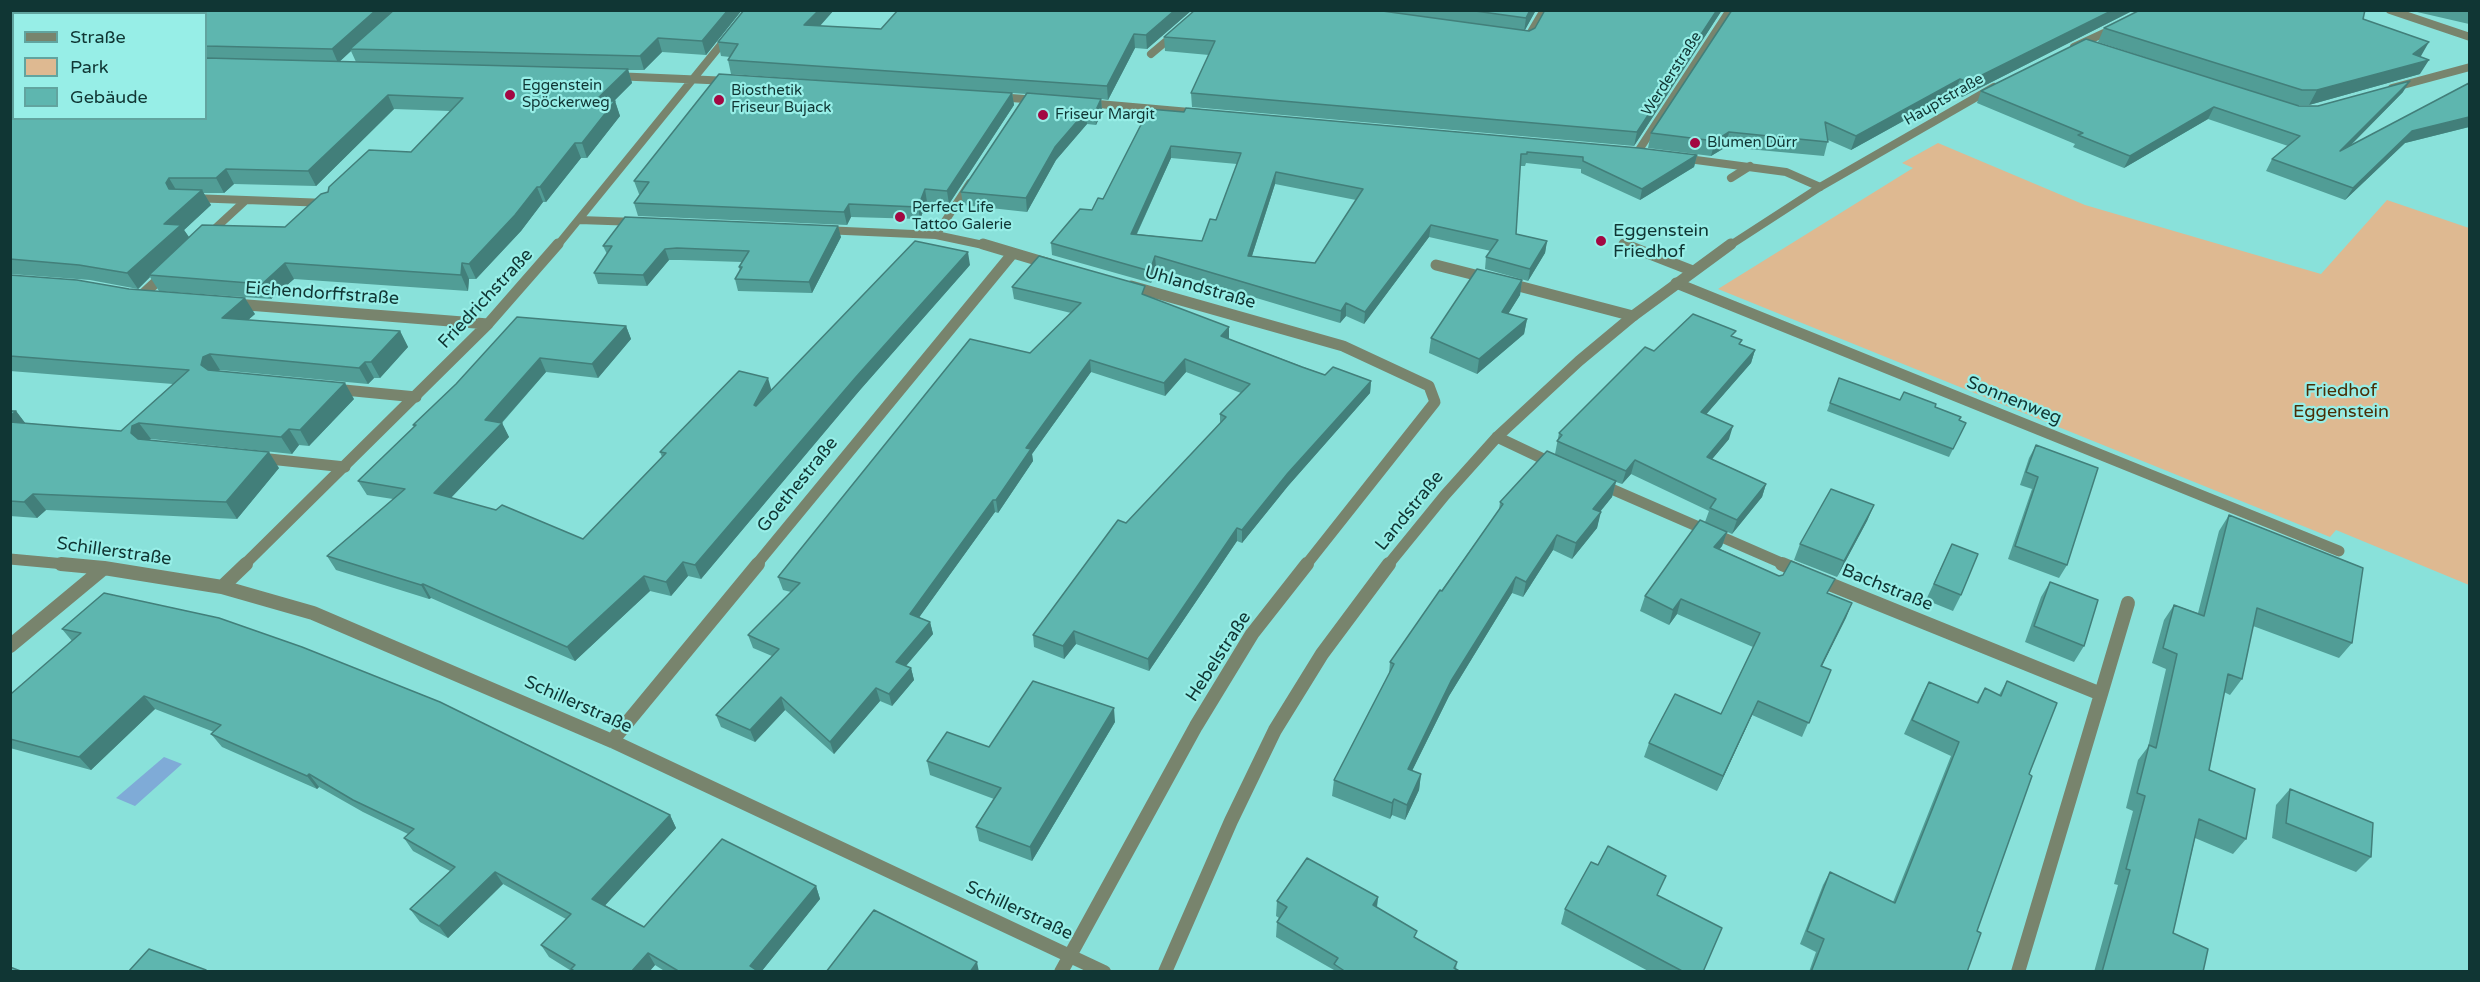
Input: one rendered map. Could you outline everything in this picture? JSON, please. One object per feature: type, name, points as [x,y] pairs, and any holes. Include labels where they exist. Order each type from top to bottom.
[{"type":"street","points":[[1515,37],[1527,39],[1544,10]]},
{"type":"street","name":"Werderstraße","points":[[1637,153],[1730,10]]},
{"type":"street","points":[[2390,10],[2469,37]]},
{"type":"street","name":"Friedrichstraße","points":[[222,587],[488,324],[579,220],[738,25]]},
{"type":"street","points":[[1150,54],[1185,25]]},
{"type":"street","points":[[2060,53],[2120,26]]},
{"type":"street","points":[[2080,43],[2091,47]]},
{"type":"street","points":[[2378,92],[2469,67]]},
{"type":"street","points":[[599,76],[740,81]]},
{"type":"street","name":"Hauptstraße","points":[[1820,187],[2001,83]]},
{"type":"street","points":[[990,96],[1047,100]]},
{"type":"street","points":[[1019,108],[1025,99]]},
{"type":"street","points":[[1079,103],[1215,114]]},
{"type":"street","points":[[1625,152],[1648,154]]},
{"type":"street","points":[[1671,157],[1786,172],[1820,187]]},
{"type":"street","points":[[1731,178],[1750,166]]},
{"type":"street","points":[[936,235],[974,177]]},
{"type":"street","name":"Landstraße","points":[[1165,972],[1231,821],[1275,730],[1316,663],[1378,578],[1445,495],[1497,437],[1578,361],[1693,271],[1820,187]]},
{"type":"street","points":[[181,198],[331,203]]},
{"type":"street","points":[[202,240],[246,200]]},
{"type":"street","points":[[579,220],[651,223]]},
{"type":"street","points":[[817,230],[936,235],[969,240],[1066,268]]},
{"type":"street","points":[[1624,244],[1693,271]]},
{"type":"street","name":"Goethestraße","points":[[612,741],[1013,253]]},
{"type":"street","points":[[152,297],[135,296],[176,264]]},
{"type":"street","points":[[1436,265],[1633,316]]},
{"type":"street","name":"Sonnenweg","points":[[1677,283],[2339,551]]},
{"type":"street","name":"Uhlandstraße","points":[[1123,284],[1343,346],[1429,386],[1435,402]]},
{"type":"street","name":"Eichendorffstraße","points":[[221,303],[488,324]]},
{"type":"street","points":[[323,388],[416,397]]},
{"type":"street","name":"Hebelstraße","points":[[1061,972],[1196,726],[1252,634],[1435,402]]},
{"type":"street","points":[[1497,437],[1562,467]]},
{"type":"street","points":[[242,457],[345,467]]},
{"type":"street","name":"Bachstraße","points":[[1584,477],[1748,551],[2101,694]]},
{"type":"street","name":"Schillerstraße","points":[[10,559],[104,568],[222,587],[313,613],[612,741],[1104,972]]},
{"type":"street","points":[[10,646],[104,568]]},
{"type":"street","points":[[2018,972],[2128,603]]},
{"type":"green space","name":"Friedhof Eggenstein","points":[[1938,143],[2085,205],[2321,274],[2387,200],[2469,228],[2469,585],[2336,530],[2330,537],[1718,289],[1913,168],[1902,163]]},
{"type":"water","points":[[164,757],[182,764],[135,806],[116,798]]},
{"type":"building","points":[[10,10],[376,10],[332,49],[207,46],[207,12],[12,12],[12,120],[207,120],[207,58],[628,69],[595,101],[615,101],[582,143],[575,143],[540,187],[537,187],[515,215],[469,264],[462,263],[461,275],[285,263],[262,284],[149,275],[202,225],[285,227],[321,194],[328,192],[329,187],[369,150],[411,152],[463,98],[388,95],[308,171],[226,169],[216,178],[169,178],[166,183],[169,189],[202,190],[164,224],[181,225],[127,273],[79,265],[10,259]]},
{"type":"building","points":[[394,10],[728,10],[702,41],[658,38],[640,56],[350,49]]},
{"type":"building","points":[[744,10],[819,10],[804,25],[881,29],[898,10],[1175,10],[1146,35],[1134,34],[1107,86],[728,60],[738,44],[718,42]]},
{"type":"building","points":[[1195,10],[1375,10],[1529,31],[1535,28],[1545,10],[1717,10],[1637,132],[1191,93],[1215,41],[1164,37]]},
{"type":"building","points":[[1468,10],[1530,10],[1526,18]]},
{"type":"building","points":[[1732,10],[2113,10],[1968,82],[1960,79],[1856,136],[1825,122],[1828,142],[1729,132],[1715,141],[1651,133]]},
{"type":"building","points":[[2140,10],[2365,10],[2363,19],[2429,42],[2413,54],[2429,60],[2317,90],[2302,90],[2104,28]]},
{"type":"building","points":[[2086,39],[2299,106],[2318,106],[2410,81],[2340,151],[2469,83],[2469,117],[2412,131],[2353,188],[2272,159],[2300,136],[2214,107],[2130,156],[2078,135],[2083,133],[1981,91]]},
{"type":"building","points":[[719,74],[1012,93],[947,191],[925,189],[918,207],[849,204],[844,212],[634,203],[649,182],[634,181]]},
{"type":"building","points":[[1027,93],[1101,99],[1095,112],[1086,111],[1055,147],[1026,198],[961,192]]},
{"type":"building","points":[[1186,108],[1697,155],[1642,189],[1583,161],[1583,157],[1527,152],[1527,154],[1521,154],[1516,234],[1547,241],[1530,269],[1486,257],[1498,240],[1431,225],[1365,312],[1346,303],[1341,311],[1155,256],[1150,271],[1051,243],[1080,209],[1092,210],[1098,198],[1103,199],[1149,109],[1184,112]],"holes":[[[1171,146],[1241,153],[1216,220],[1210,219],[1202,241],[1131,234]],[[1276,172],[1363,189],[1315,263],[1248,256]]]},
{"type":"building","points":[[625,217],[838,226],[809,282],[735,279],[749,251],[665,249],[643,275],[594,273],[612,246],[603,246]]},
{"type":"building","points":[[915,241],[968,252],[856,377],[695,565],[683,562],[666,582],[644,576],[567,647],[423,584],[327,556],[405,489],[358,481],[456,384],[517,317],[626,326],[592,364],[540,358],[485,420],[502,423],[434,493],[496,510],[502,505],[583,539],[666,453],[660,452],[739,371],[768,378],[754,405],[756,406]]},
{"type":"building","points":[[1039,256],[1145,286],[1142,294],[1229,327],[1221,336],[1302,367],[1325,375],[1333,367],[1371,381],[1288,473],[1242,530],[1237,528],[1148,659],[1074,631],[1063,646],[1033,635],[1118,520],[1126,523],[1226,417],[1220,414],[1250,384],[1185,359],[1164,383],[1090,360],[1026,448],[1031,449],[996,500],[993,500],[910,614],[930,622],[896,662],[911,668],[889,694],[876,688],[830,742],[781,697],[750,730],[716,715],[779,649],[748,635],[800,583],[778,577],[970,339],[1030,353],[1081,303],[1012,287]]},
{"type":"building","points":[[1477,269],[1522,280],[1502,312],[1527,319],[1479,359],[1431,338]]},
{"type":"building","points":[[10,275],[77,280],[129,289],[245,298],[222,318],[400,331],[371,362],[365,362],[359,368],[210,354],[203,357],[201,365],[208,370],[345,383],[300,430],[289,429],[281,437],[139,423],[132,426],[131,433],[138,439],[269,452],[226,502],[33,494],[24,502],[10,501],[10,422],[121,431],[189,370],[10,356]]},
{"type":"building","points":[[1693,314],[1736,331],[1731,336],[1742,340],[1739,344],[1755,350],[1701,412],[1733,426],[1707,457],[1766,484],[1737,520],[1710,508],[1716,499],[1635,460],[1626,471],[1557,441],[1562,435],[1559,433],[1645,347],[1654,351]]},
{"type":"building","points":[[1839,378],[1900,400],[1904,392],[1936,404],[1935,407],[1961,417],[1959,420],[1966,423],[1953,449],[1830,403]]},
{"type":"building","points":[[2036,445],[2098,468],[2067,565],[2015,546],[2038,477],[2026,472]]},
{"type":"building","points":[[1547,451],[1616,481],[1593,509],[1601,512],[1576,543],[1557,535],[1526,582],[1516,577],[1451,681],[1408,769],[1421,774],[1407,805],[1394,799],[1392,803],[1334,780],[1394,664],[1390,662],[1503,504],[1500,502]]},
{"type":"building","points":[[1831,489],[1874,505],[1844,561],[1800,544]]},
{"type":"building","points":[[2229,515],[2363,568],[2352,643],[2257,608],[2242,679],[2228,674],[2209,770],[2255,789],[2246,839],[2199,819],[2173,933],[2208,949],[2203,972],[2102,972],[2130,870],[2126,869],[2145,796],[2137,793],[2149,745],[2156,748],[2177,654],[2163,648],[2174,605],[2204,616]]},
{"type":"building","points":[[1700,520],[1727,532],[1714,547],[1779,576],[1783,575],[1791,561],[1835,579],[1827,593],[1852,603],[1821,666],[1831,670],[1809,723],[1758,701],[1723,776],[1649,743],[1675,694],[1721,714],[1760,633],[1681,599],[1673,610],[1645,596]]},
{"type":"building","points":[[1952,544],[1978,554],[1961,595],[1934,584]]},
{"type":"building","points":[[2050,582],[2098,600],[2084,646],[2034,626]]},
{"type":"building","points":[[104,593],[219,618],[302,647],[440,702],[670,815],[592,899],[644,927],[722,839],[816,886],[750,966],[759,972],[680,972],[648,953],[631,972],[576,972],[571,969],[575,965],[541,945],[571,914],[495,872],[439,926],[410,909],[455,867],[404,838],[414,829],[353,800],[309,774],[307,776],[211,734],[221,725],[144,696],[79,757],[10,739],[10,692],[12,693],[81,633],[62,629]]},
{"type":"building","points":[[1033,681],[1114,708],[1030,847],[976,827],[1001,788],[927,761],[947,732],[989,747]]},
{"type":"building","points":[[2007,681],[2057,703],[2029,774],[2032,776],[1977,931],[1981,933],[1967,972],[1811,972],[1824,939],[1807,931],[1830,872],[1895,903],[1959,742],[1912,720],[1929,682],[1978,703],[1985,688],[2001,696]]},
{"type":"building","points":[[2290,789],[2373,823],[2371,857],[2286,823]]},
{"type":"building","points":[[1608,846],[1666,876],[1657,895],[1722,928],[1703,972],[1684,972],[1565,909],[1591,862],[1598,865]]},
{"type":"building","points":[[1307,858],[1378,897],[1373,905],[1417,931],[1414,937],[1457,962],[1454,968],[1461,972],[1346,972],[1334,964],[1338,958],[1277,922],[1287,907],[1277,901]]},
{"type":"building","points":[[874,910],[977,962],[970,972],[826,972]]},
{"type":"building","points":[[149,949],[206,970],[204,972],[128,972]]},
{"type":"building","points":[[10,967],[23,972],[10,972]]},
{"type":"place","name":"Eggenstein Spöckerweg","points":[[510,95]]},
{"type":"place","name":"Biosthetik Friseur Bujack","points":[[719,100]]},
{"type":"place","name":"Friseur Margit","points":[[1043,115]]},
{"type":"place","name":"Blumen Dürr","points":[[1695,143]]},
{"type":"place","name":"Perfect Life Tattoo Galerie","points":[[900,217]]},
{"type":"place","name":"Eggenstein Friedhof","points":[[1601,241]]}]
